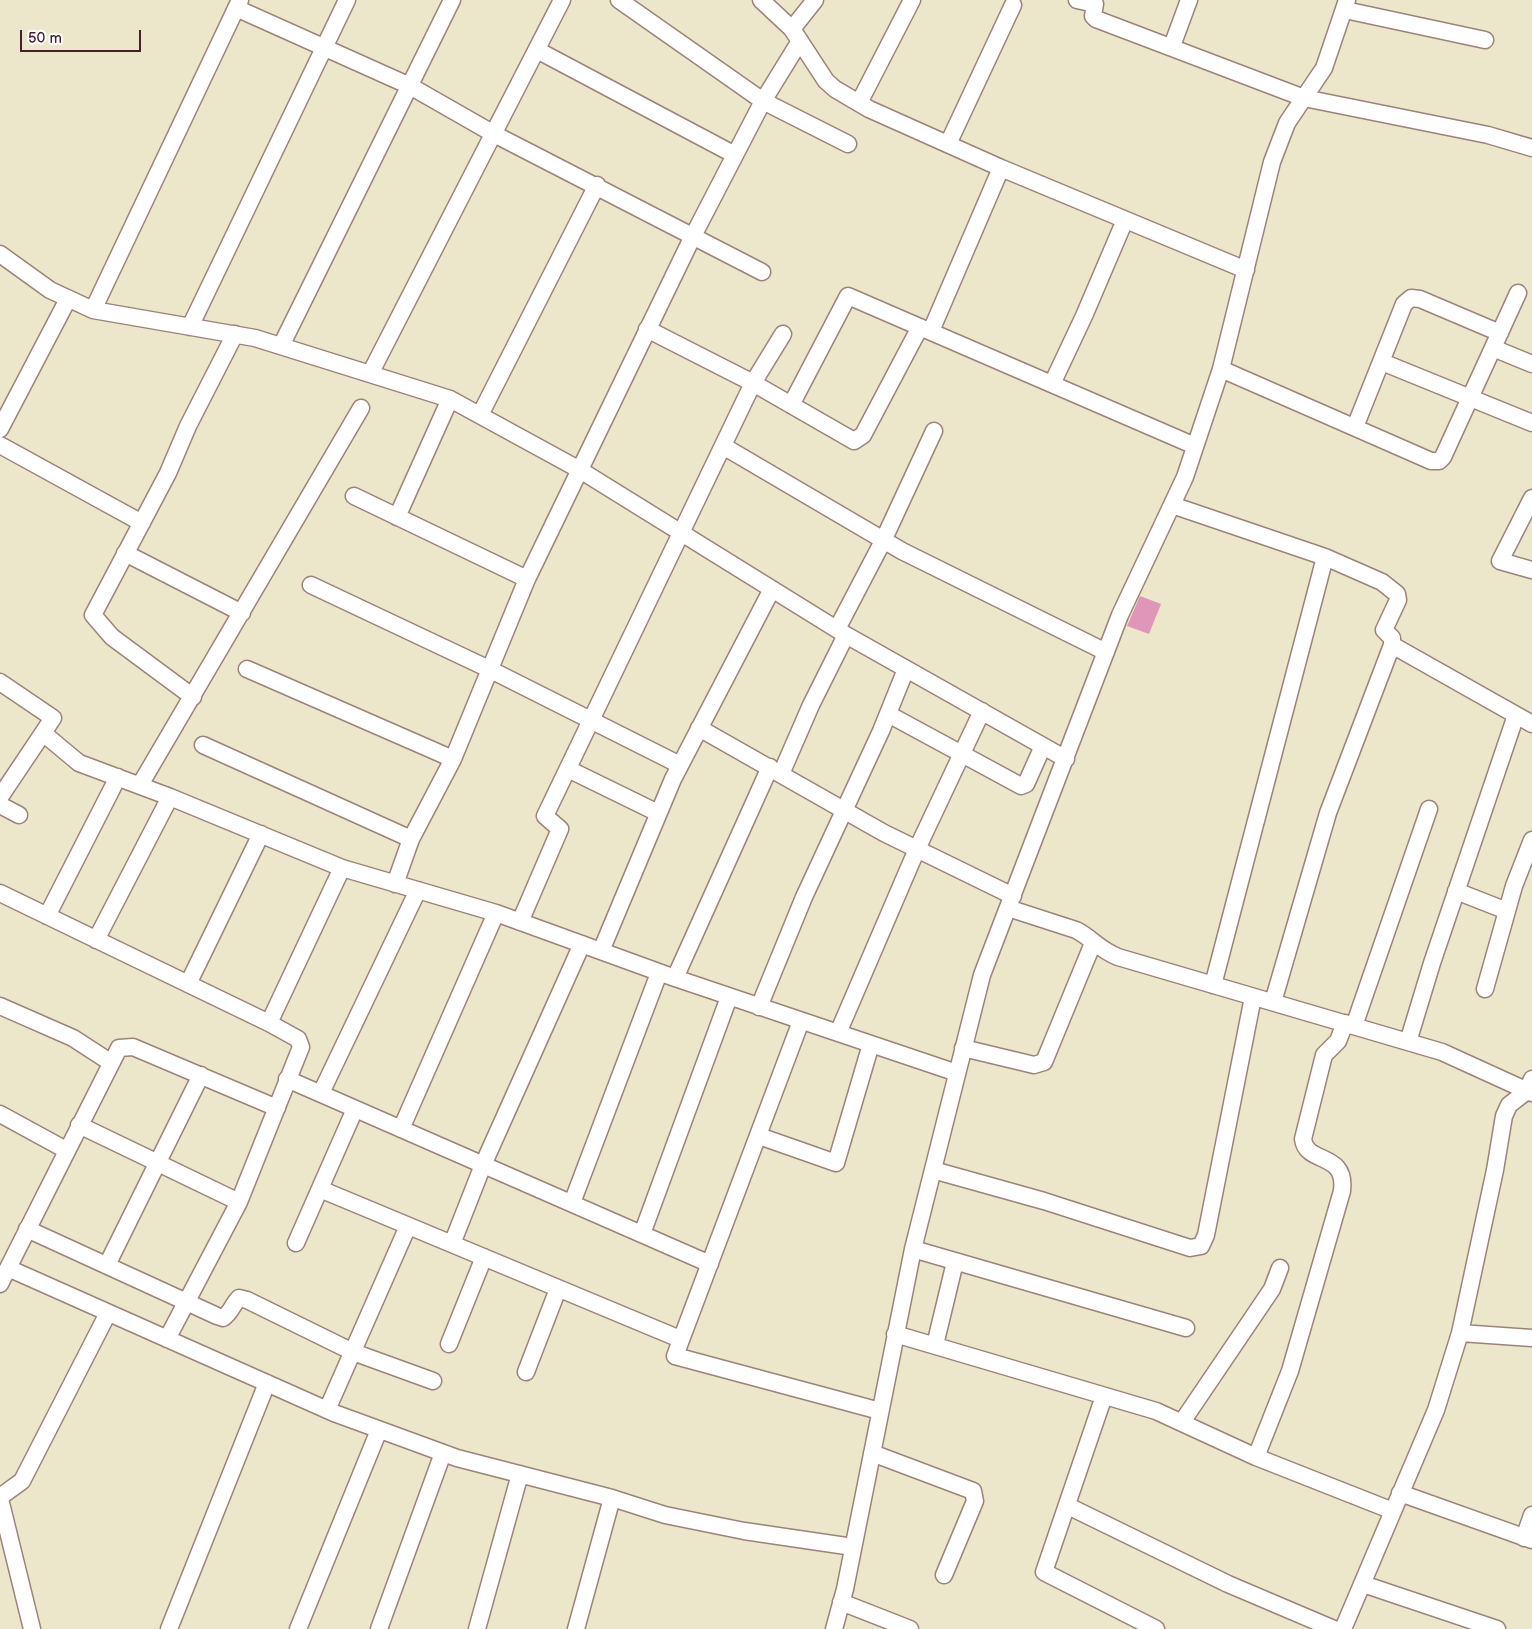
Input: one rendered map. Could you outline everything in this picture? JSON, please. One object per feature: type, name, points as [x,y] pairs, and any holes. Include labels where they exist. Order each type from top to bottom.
[{"type":"street","points":[[190,327],[347,0]]},
{"type":"street","points":[[281,346],[452,0]]},
{"type":"street","points":[[370,374],[562,0]]},
{"type":"street","points":[[618,0],[763,101],[848,144]]},
{"type":"street","points":[[761,0],[796,35],[826,81],[835,89],[859,103],[1001,168],[1246,270]]},
{"type":"street","points":[[395,884],[411,838],[453,758],[527,579],[692,238],[815,0]]},
{"type":"street","points":[[859,103],[912,0]]},
{"type":"street","points":[[1077,0],[1096,2],[1093,16],[1096,19],[1172,46],[1304,98],[1488,134],[1532,148]]},
{"type":"street","points":[[1172,46],[1188,0]]},
{"type":"street","points":[[93,310],[238,4],[324,48],[410,86],[494,134],[597,185],[692,238],[762,272]]},
{"type":"street","points":[[948,144],[1013,5]]},
{"type":"street","points":[[834,1629],[853,1547],[913,1249],[982,975],[1120,615],[1185,477],[1221,369],[1272,162],[1287,123],[1324,68],[1346,5],[1485,40]]},
{"type":"street","points":[[537,50],[735,155]]},
{"type":"street","points":[[648,330],[753,383],[848,439],[859,440],[925,329],[1001,168]]},
{"type":"street","points":[[480,415],[597,185]]},
{"type":"street","points":[[1052,384],[1084,316],[1125,220]]},
{"type":"street","points":[[0,254],[31,278],[68,299],[93,310],[235,334],[281,346],[450,399],[580,470],[841,632],[1066,759]]},
{"type":"street","points":[[1221,369],[1436,462],[1443,457],[1518,293]]},
{"type":"street","points":[[791,405],[848,296],[1195,446]]},
{"type":"street","points":[[1355,427],[1404,304],[1411,298],[1420,299],[1497,340],[1532,364]]},
{"type":"street","points":[[0,429],[68,299]]},
{"type":"street","points":[[193,697],[112,637],[93,615],[142,523],[235,334]]},
{"type":"street","points":[[520,922],[560,829],[545,816],[753,383],[783,334]]},
{"type":"street","points":[[1382,362],[1532,423]]},
{"type":"street","points":[[397,517],[450,399]]},
{"type":"street","points":[[140,785],[361,408]]},
{"type":"street","points":[[675,978],[776,770],[811,705],[841,632],[934,431]]},
{"type":"street","points":[[0,445],[142,523]]},
{"type":"street","points":[[723,446],[883,541],[1106,652]]},
{"type":"street","points":[[354,496],[527,579]]},
{"type":"street","points":[[1532,498],[1500,561],[1532,570]]},
{"type":"street","points":[[1172,505],[1325,557],[1382,582],[1397,594],[1398,600],[1384,630],[1392,638],[1392,645],[1328,813],[1273,1002]]},
{"type":"street","points":[[125,553],[242,613]]},
{"type":"street","points":[[1213,985],[1325,557]]},
{"type":"street","points":[[311,585],[489,669],[591,722],[680,765]]},
{"type":"street","points":[[601,951],[680,765],[772,589]]},
{"type":"street","points":[[1392,645],[1532,724]]},
{"type":"street","points":[[247,668],[453,758]]},
{"type":"street","points":[[759,1007],[804,897],[888,714],[906,669]]},
{"type":"street","points":[[0,682],[53,718],[0,797]]},
{"type":"street","points":[[838,1033],[917,849],[982,711]]},
{"type":"street","points":[[888,714],[1017,785],[1024,786],[1043,746]]},
{"type":"street","points":[[1408,1042],[1456,891],[1516,714]]},
{"type":"street","points":[[700,728],[1010,902],[1085,934],[1093,943],[1118,957],[1442,1052],[1530,1088],[1509,1105],[1504,1116],[1495,1170],[1460,1332],[1436,1410],[1343,1629]]},
{"type":"street","points":[[42,733],[79,763],[140,785],[342,868],[496,913],[728,997],[957,1073]]},
{"type":"street","points":[[203,745],[411,838]]},
{"type":"street","points":[[568,769],[658,813]]},
{"type":"street","points":[[47,916],[118,777]]},
{"type":"street","points":[[96,940],[170,797]]},
{"type":"street","points":[[0,805],[18,814]]},
{"type":"street","points":[[1256,1457],[1297,1352],[1342,1191],[1342,1173],[1335,1165],[1308,1150],[1303,1139],[1324,1055],[1338,1041],[1349,1024],[1429,809]]},
{"type":"street","points":[[188,984],[261,834]]},
{"type":"street","points":[[1485,989],[1507,911],[1532,840]]},
{"type":"street","points":[[269,1023],[342,868]]},
{"type":"street","points":[[321,1094],[418,890]]},
{"type":"street","points":[[1456,891],[1507,911]]},
{"type":"street","points":[[0,894],[269,1023],[301,1042],[302,1047],[287,1079],[239,1202],[167,1339]]},
{"type":"street","points":[[401,1129],[496,913]]},
{"type":"street","points":[[963,1048],[1034,1065],[1044,1062],[1093,943]]},
{"type":"street","points":[[452,1244],[483,1164],[582,944]]},
{"type":"street","points":[[572,1203],[660,973]]},
{"type":"street","points":[[642,1234],[728,997]]},
{"type":"street","points":[[932,1170],[1044,1201],[1190,1248],[1201,1246],[1206,1235],[1253,997]]},
{"type":"street","points":[[0,1006],[73,1038],[110,1062]]},
{"type":"street","points":[[801,1021],[675,1356],[880,1411]]},
{"type":"street","points":[[759,1136],[836,1163],[871,1044]]},
{"type":"street","points":[[0,1284],[110,1062],[119,1048],[133,1047],[276,1108]]},
{"type":"street","points":[[107,1265],[201,1075]]},
{"type":"street","points":[[287,1079],[710,1264]]},
{"type":"street","points":[[296,1243],[355,1109]]},
{"type":"street","points":[[0,1114],[66,1150]]},
{"type":"street","points":[[79,1126],[239,1202]]},
{"type":"street","points":[[320,1189],[680,1339]]},
{"type":"street","points":[[327,1410],[408,1226]]},
{"type":"street","points":[[27,1229],[223,1318],[229,1314],[239,1298],[247,1300],[353,1352],[433,1381]]},
{"type":"street","points":[[913,1249],[1186,1328]]},
{"type":"street","points":[[449,1344],[484,1257]]},
{"type":"street","points":[[935,1345],[955,1262]]},
{"type":"street","points":[[8,1268],[327,1410],[444,1453],[612,1498],[665,1515],[853,1547]]},
{"type":"street","points":[[1182,1422],[1272,1289],[1280,1268]]},
{"type":"street","points":[[526,1372],[558,1289]]},
{"type":"street","points":[[32,1629],[0,1498],[22,1481],[108,1313]]},
{"type":"street","points":[[1460,1332],[1532,1338]]},
{"type":"street","points":[[896,1334],[1156,1412],[1182,1422],[1256,1457],[1393,1512]]},
{"type":"street","points":[[169,1629],[267,1383]]},
{"type":"street","points":[[1104,1396],[1044,1572],[1156,1629]]},
{"type":"street","points":[[298,1629],[379,1430]]},
{"type":"street","points":[[380,1629],[444,1453]]},
{"type":"street","points":[[872,1453],[973,1491],[975,1501],[944,1575]]},
{"type":"street","points":[[478,1629],[520,1474]]},
{"type":"street","points":[[1400,1494],[1528,1539],[1532,1515]]},
{"type":"street","points":[[576,1629],[612,1498]]},
{"type":"street","points":[[1068,1506],[1228,1584],[1334,1629]]},
{"type":"street","points":[[1363,1584],[1497,1629]]},
{"type":"street","points":[[841,1602],[910,1629]]},
{"type":"building","points":[[1140,596],[1161,604],[1149,634],[1127,626]]}]
